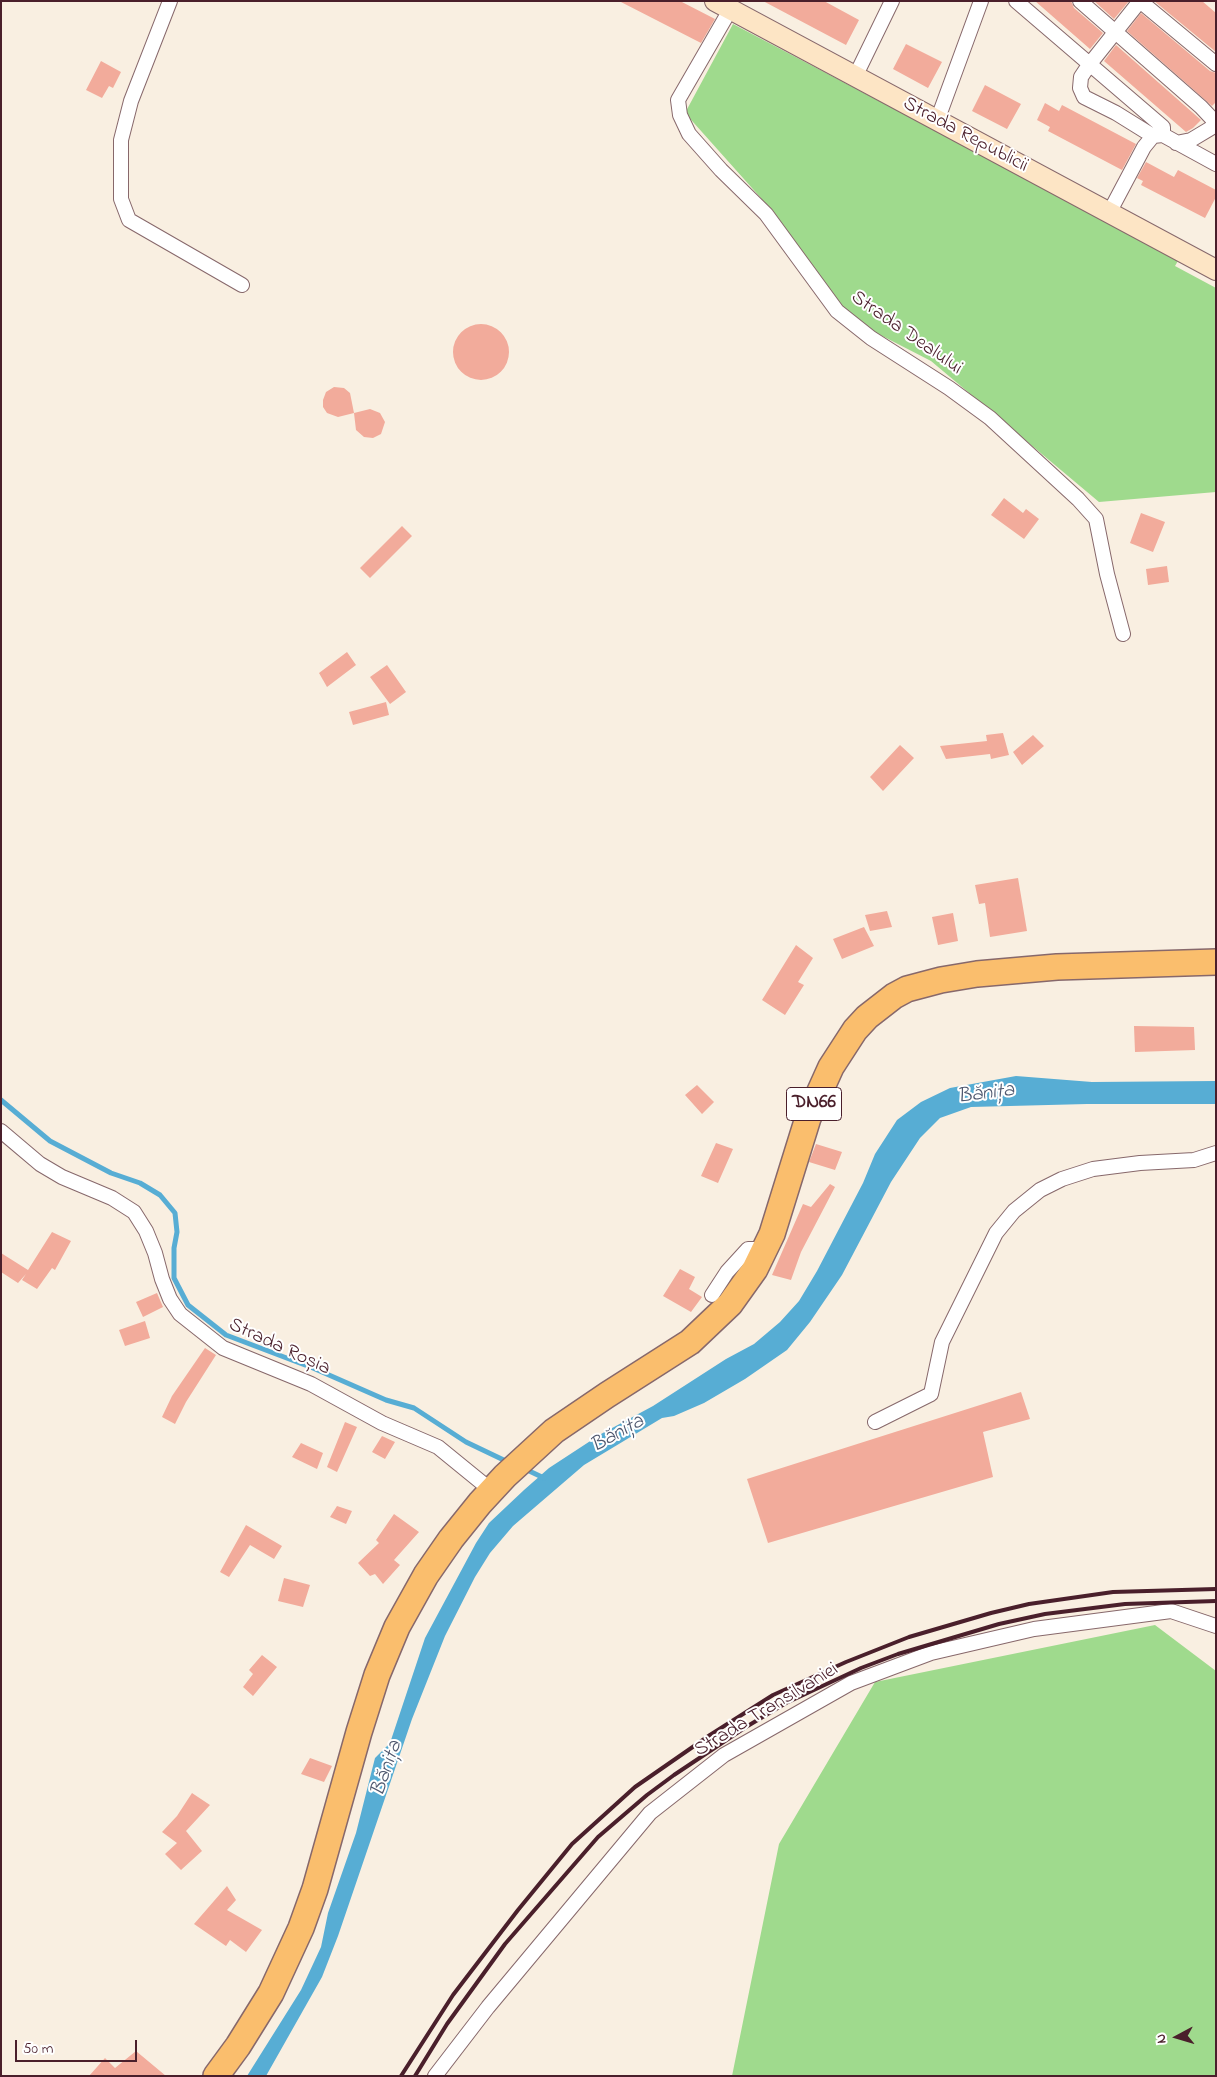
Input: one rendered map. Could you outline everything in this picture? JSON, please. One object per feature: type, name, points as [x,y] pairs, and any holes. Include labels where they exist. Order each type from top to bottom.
[{"type":"highway","name":"DN66","points":[[216,2076],[238,2046],[271,1993],[301,1928],[315,1889],[370,1697],[397,1627],[436,1560],[451,1539],[498,1484],[535,1449],[572,1418],[672,1355],[704,1330],[730,1304],[754,1269],[764,1249],[777,1217],[808,1118],[831,1067],[855,1030],[868,1016],[894,996],[907,989],[941,980],[1003,971],[1057,967],[1216,962]]},
{"type":"main road","name":"Strada Republicii","points":[[722,5],[1216,270]]},
{"type":"street","points":[[170,1],[130,101],[121,140],[121,198],[129,220],[242,285]]},
{"type":"street","points":[[856,77],[892,1]]},
{"type":"street","points":[[937,121],[980,1]]},
{"type":"street","points":[[1016,1],[1163,127],[1158,136],[1144,147],[1109,213]]},
{"type":"street","points":[[1080,1],[1201,108],[1216,124],[1191,140],[1176,143]]},
{"type":"street","points":[[1216,64],[1140,1],[1081,77],[1080,88],[1084,97],[1216,164]]},
{"type":"street","name":"Strada Dealului","points":[[722,5],[678,100],[680,116],[689,134],[721,170],[766,214],[837,311],[870,338],[949,388],[990,418],[1071,492],[1096,519],[1107,574],[1123,634]]},
{"type":"street","name":"Strada Roșia","points":[[1,1131],[40,1164],[62,1177],[112,1198],[134,1212],[146,1231],[155,1253],[162,1279],[180,1314],[216,1343],[270,1368],[311,1384],[382,1423],[438,1447],[498,1484]]},
{"type":"street","points":[[876,1422],[931,1394],[942,1342],[996,1233],[1014,1211],[1040,1190],[1062,1179],[1093,1169],[1140,1163],[1194,1160],[1216,1153]]},
{"type":"street","points":[[712,1295],[727,1272],[748,1249],[764,1249]]},
{"type":"street","name":"Strada Transilvaniei","points":[[435,2076],[488,2007],[650,1813],[724,1755],[851,1683],[931,1653],[1034,1630],[1171,1611],[1216,1626]]},
{"type":"green space","points":[[733,24],[1179,259],[1175,266],[1216,288],[1216,492],[1099,502],[931,361],[855,322],[829,293],[760,197],[685,113]]},
{"type":"green space","points":[[1155,1625],[1216,1671],[1216,2076],[732,2076],[779,1844],[875,1682]]},
{"type":"water","name":"Bănița","points":[[1016,1076],[1092,1082],[1216,1081],[1216,1104],[1087,1104],[971,1107],[940,1118],[920,1138],[891,1182],[842,1275],[810,1322],[787,1350],[745,1379],[704,1403],[674,1416],[662,1418],[584,1465],[513,1526],[490,1553],[475,1577],[445,1636],[412,1719],[338,1936],[322,1977],[266,2076],[247,2076],[301,1990],[321,1947],[328,1913],[356,1833],[375,1758],[390,1743],[425,1638],[476,1543],[489,1523],[549,1468],[601,1434],[653,1406],[726,1359],[754,1344],[780,1322],[799,1301],[817,1271],[863,1183],[875,1154],[897,1120],[921,1102],[950,1088]]},
{"type":"building","points":[[619,1],[680,1],[715,19],[701,43]]},
{"type":"building","points":[[763,1],[824,1],[859,20],[846,45]]},
{"type":"building","points":[[1035,1],[1071,1],[1074,8],[1103,33],[1090,49]]},
{"type":"building","points":[[1094,1],[1129,1],[1114,19]]},
{"type":"building","points":[[1154,1],[1202,1],[1216,13],[1216,52]]},
{"type":"building","points":[[1141,13],[1210,71],[1216,73],[1216,102],[1212,106],[1127,31]]},
{"type":"building","points":[[906,44],[942,62],[928,88],[893,69]]},
{"type":"building","points":[[1116,45],[1201,120],[1186,132],[1104,61]]},
{"type":"building","points":[[101,61],[121,72],[113,88],[109,86],[102,98],[86,90]]},
{"type":"building","points":[[985,85],[1021,104],[1007,129],[972,111]]},
{"type":"building","points":[[1045,103],[1059,111],[1062,105],[1136,144],[1122,170],[1048,131],[1050,127],[1037,120]]},
{"type":"building","points":[[1146,162],[1174,177],[1178,170],[1216,190],[1216,197],[1205,218],[1141,185],[1143,181],[1137,178]]},
{"type":"building","points":[[481,324],[492,326],[501,332],[507,341],[509,352],[507,363],[501,372],[492,378],[481,380],[470,378],[461,372],[455,363],[453,352],[455,341],[461,332],[470,326]]},
{"type":"building","points":[[334,387],[344,388],[350,393],[354,413],[338,417],[327,413],[323,407],[323,400],[326,392]]},
{"type":"building","points":[[370,409],[380,413],[385,422],[381,434],[373,438],[364,437],[356,430],[354,413]]},
{"type":"building","points":[[1004,498],[1023,513],[1026,509],[1039,519],[1024,539],[991,515]]},
{"type":"building","points":[[1141,513],[1165,522],[1153,552],[1130,543]]},
{"type":"building","points":[[402,526],[412,536],[370,578],[360,568]]},
{"type":"building","points":[[1167,566],[1169,582],[1148,585],[1146,569]]},
{"type":"building","points":[[347,652],[356,665],[327,687],[319,673]]},
{"type":"building","points":[[387,665],[406,692],[390,704],[370,677]]},
{"type":"building","points":[[386,702],[389,715],[353,725],[349,712]]},
{"type":"building","points":[[1003,733],[1009,755],[991,759],[990,754],[946,759],[940,746],[987,741],[986,735]]},
{"type":"building","points":[[1033,735],[1044,746],[1022,765],[1013,752]]},
{"type":"building","points":[[900,745],[914,758],[883,791],[870,777]]},
{"type":"building","points":[[1018,878],[1027,931],[990,937],[985,903],[979,904],[975,885]]},
{"type":"building","points":[[887,911],[892,927],[870,931],[865,915]]},
{"type":"building","points":[[953,913],[958,941],[938,945],[932,917]]},
{"type":"building","points":[[864,927],[874,946],[842,959],[833,939]]},
{"type":"building","points":[[796,945],[813,958],[798,982],[804,985],[785,1015],[762,1000]]},
{"type":"building","points":[[1134,1026],[1194,1027],[1195,1050],[1135,1052]]},
{"type":"building","points":[[697,1085],[714,1102],[702,1114],[685,1095]]},
{"type":"building","points":[[716,1143],[733,1149],[718,1183],[701,1176]]},
{"type":"building","points":[[816,1144],[842,1152],[835,1170],[809,1162]]},
{"type":"building","points":[[830,1184],[835,1187],[801,1252],[791,1280],[772,1275],[803,1204],[811,1207]]},
{"type":"building","points":[[52,1232],[71,1241],[55,1270],[52,1268],[37,1289],[22,1280],[26,1274],[18,1283],[1,1272],[1,1253],[28,1270]]},
{"type":"building","points":[[680,1269],[695,1277],[689,1289],[702,1297],[691,1312],[663,1296]]},
{"type":"building","points":[[157,1293],[163,1307],[143,1317],[136,1302]]},
{"type":"building","points":[[145,1321],[150,1338],[125,1346],[119,1330]]},
{"type":"building","points":[[205,1348],[216,1355],[186,1402],[175,1424],[162,1417],[172,1396]]},
{"type":"building","points":[[1021,1392],[1030,1419],[983,1432],[993,1477],[768,1543],[747,1479]]},
{"type":"building","points":[[345,1422],[357,1427],[337,1472],[327,1467]]},
{"type":"building","points":[[382,1436],[395,1442],[385,1459],[372,1452]]},
{"type":"building","points":[[301,1443],[323,1453],[317,1469],[292,1457]]},
{"type":"building","points":[[337,1506],[352,1511],[346,1524],[330,1517]]},
{"type":"building","points":[[394,1514],[419,1532],[394,1560],[400,1565],[383,1584],[375,1574],[370,1576],[358,1563],[379,1543],[376,1540]]},
{"type":"building","points":[[246,1525],[282,1546],[274,1559],[250,1545],[229,1577],[220,1572]]},
{"type":"building","points":[[284,1578],[310,1585],[303,1607],[278,1601]]},
{"type":"building","points":[[262,1655],[277,1667],[253,1696],[243,1687],[253,1674],[249,1670]]},
{"type":"building","points":[[310,1758],[332,1766],[324,1782],[301,1774]]},
{"type":"building","points":[[192,1793],[210,1805],[186,1831],[202,1851],[181,1870],[165,1854],[177,1843],[162,1832],[177,1816]]},
{"type":"building","points":[[227,1886],[236,1900],[227,1910],[262,1930],[246,1952],[230,1940],[226,1946],[194,1924]]},
{"type":"building","points":[[136,2051],[166,2076],[89,2076],[105,2058],[115,2068]]},
{"type":"waterway","points":[[1,1100],[50,1141],[111,1173],[140,1183],[160,1195],[175,1213],[177,1232],[174,1248],[174,1278],[188,1305],[226,1335],[313,1368],[386,1400],[414,1408],[466,1442],[510,1463]]},
{"type":"waterway","points":[[525,1469],[544,1478]]},
{"type":"railway","points":[[401,2076],[453,1995],[518,1910],[572,1844],[635,1787],[710,1735],[773,1695],[846,1662],[909,1637],[991,1613],[1029,1604],[1113,1592],[1216,1589]]},
{"type":"railway","points":[[415,2076],[447,2024],[505,1944],[598,1837],[647,1795],[674,1775],[786,1703],[861,1668],[898,1654],[999,1624],[1045,1614],[1125,1604],[1216,1601]]}]
